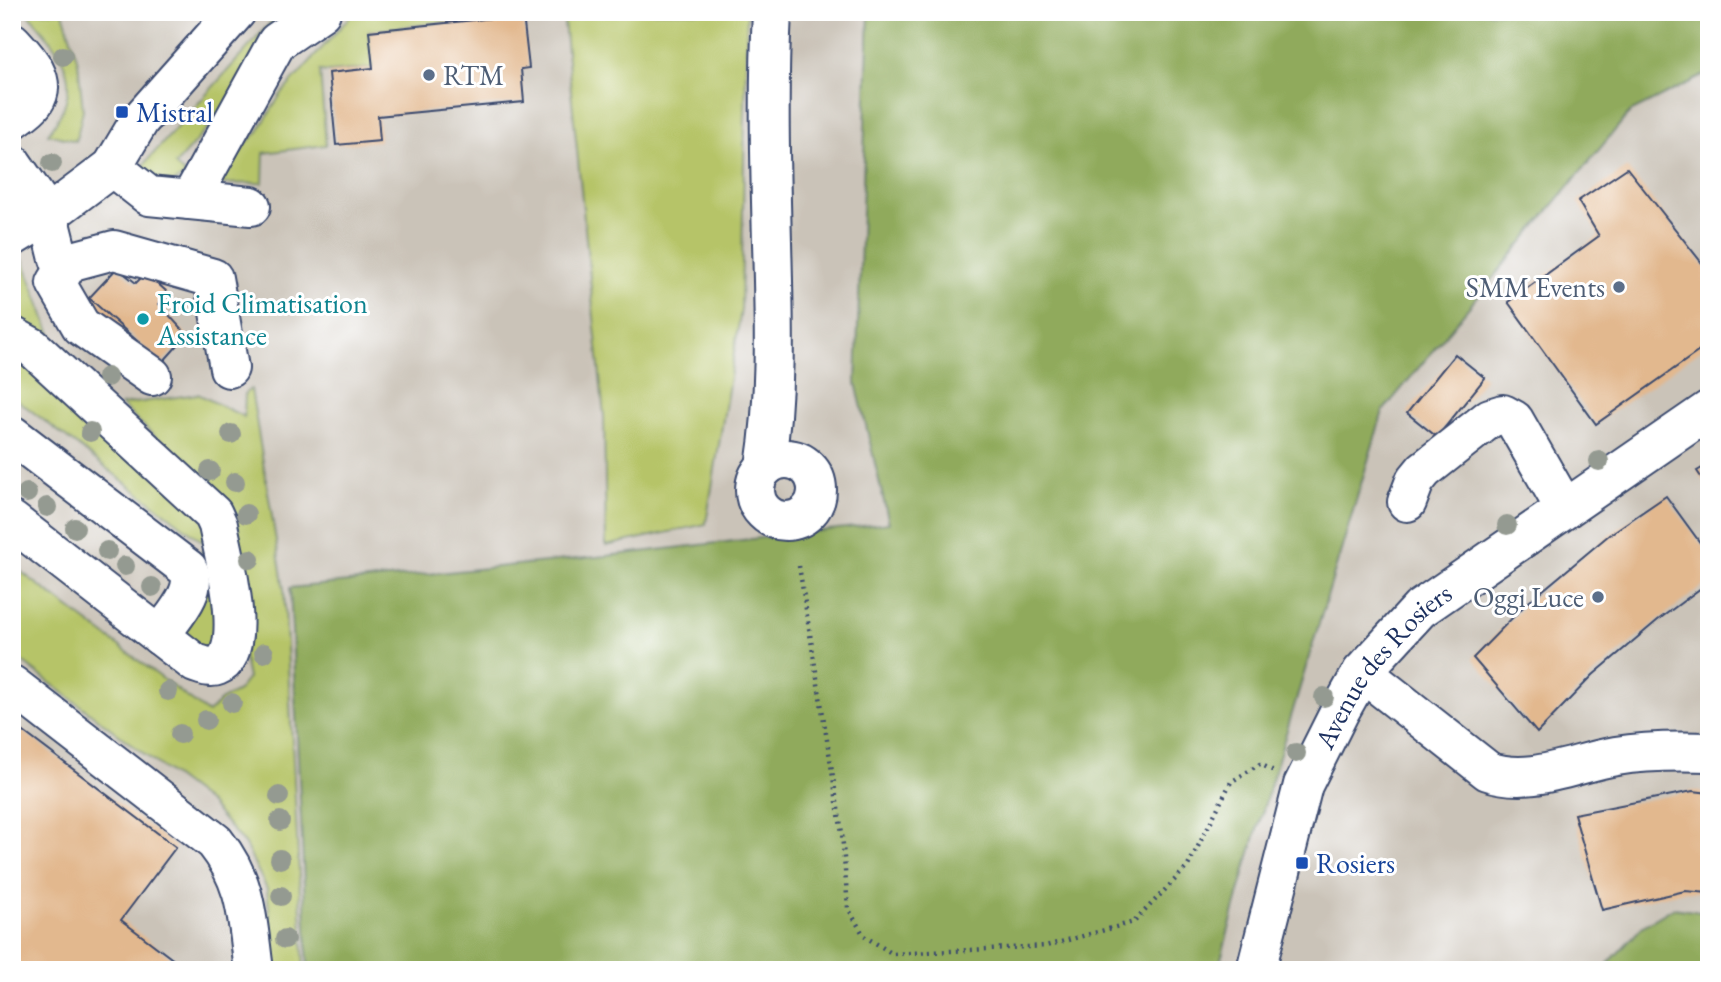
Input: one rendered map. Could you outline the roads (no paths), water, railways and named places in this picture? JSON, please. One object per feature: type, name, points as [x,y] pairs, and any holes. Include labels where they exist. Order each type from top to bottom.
[{"type":"street","points":[[12,237],[48,215],[112,167],[139,120],[236,12]]},
{"type":"street","points":[[190,200],[277,42],[321,12]]},
{"type":"street","points":[[765,467],[770,433],[775,344],[770,178],[772,12]]},
{"type":"street","points":[[12,41],[29,60],[38,77],[40,89],[34,103],[12,120]]},
{"type":"street","points":[[12,163],[48,215],[59,259],[69,262],[114,250],[213,278],[229,368]]},
{"type":"street","points":[[112,167],[149,196],[251,206]]},
{"type":"street","points":[[69,262],[56,282],[81,326],[152,376]]},
{"type":"street","points":[[12,336],[32,347],[212,513],[218,525],[233,607],[234,642],[230,654],[220,665],[211,667],[195,663],[12,521]]},
{"type":"street","points":[[775,344],[788,416],[805,464],[812,472],[818,490],[816,500],[804,515],[786,521],[776,519],[760,506],[755,486],[759,475],[774,461],[785,458],[805,464]]},
{"type":"street","name":"Avenue des Rosiers","points":[[1256,970],[1303,785],[1362,672],[1420,609],[1709,411]]},
{"type":"street","points":[[1407,502],[1415,481],[1424,470],[1490,418],[1503,414],[1514,420],[1565,509]]},
{"type":"street","points":[[12,435],[188,569],[193,578],[191,590],[160,636]]},
{"type":"street","points":[[1362,672],[1488,771],[1505,777],[1533,775],[1616,756],[1676,751],[1709,752]]},
{"type":"street","points":[[12,685],[215,842],[230,860],[245,900],[254,970]]},
{"type":"place","name":"RTM","points":[[429,75]]},
{"type":"place","name":"Mistral","points":[[122,112]]},
{"type":"place","name":"SMM Events","points":[[1619,287]]},
{"type":"place","name":"Froid Climatisation Assistance","points":[[143,319]]},
{"type":"place","name":"Oggi Luce","points":[[1598,597]]},
{"type":"place","name":"Rosiers","points":[[1302,863]]}]
